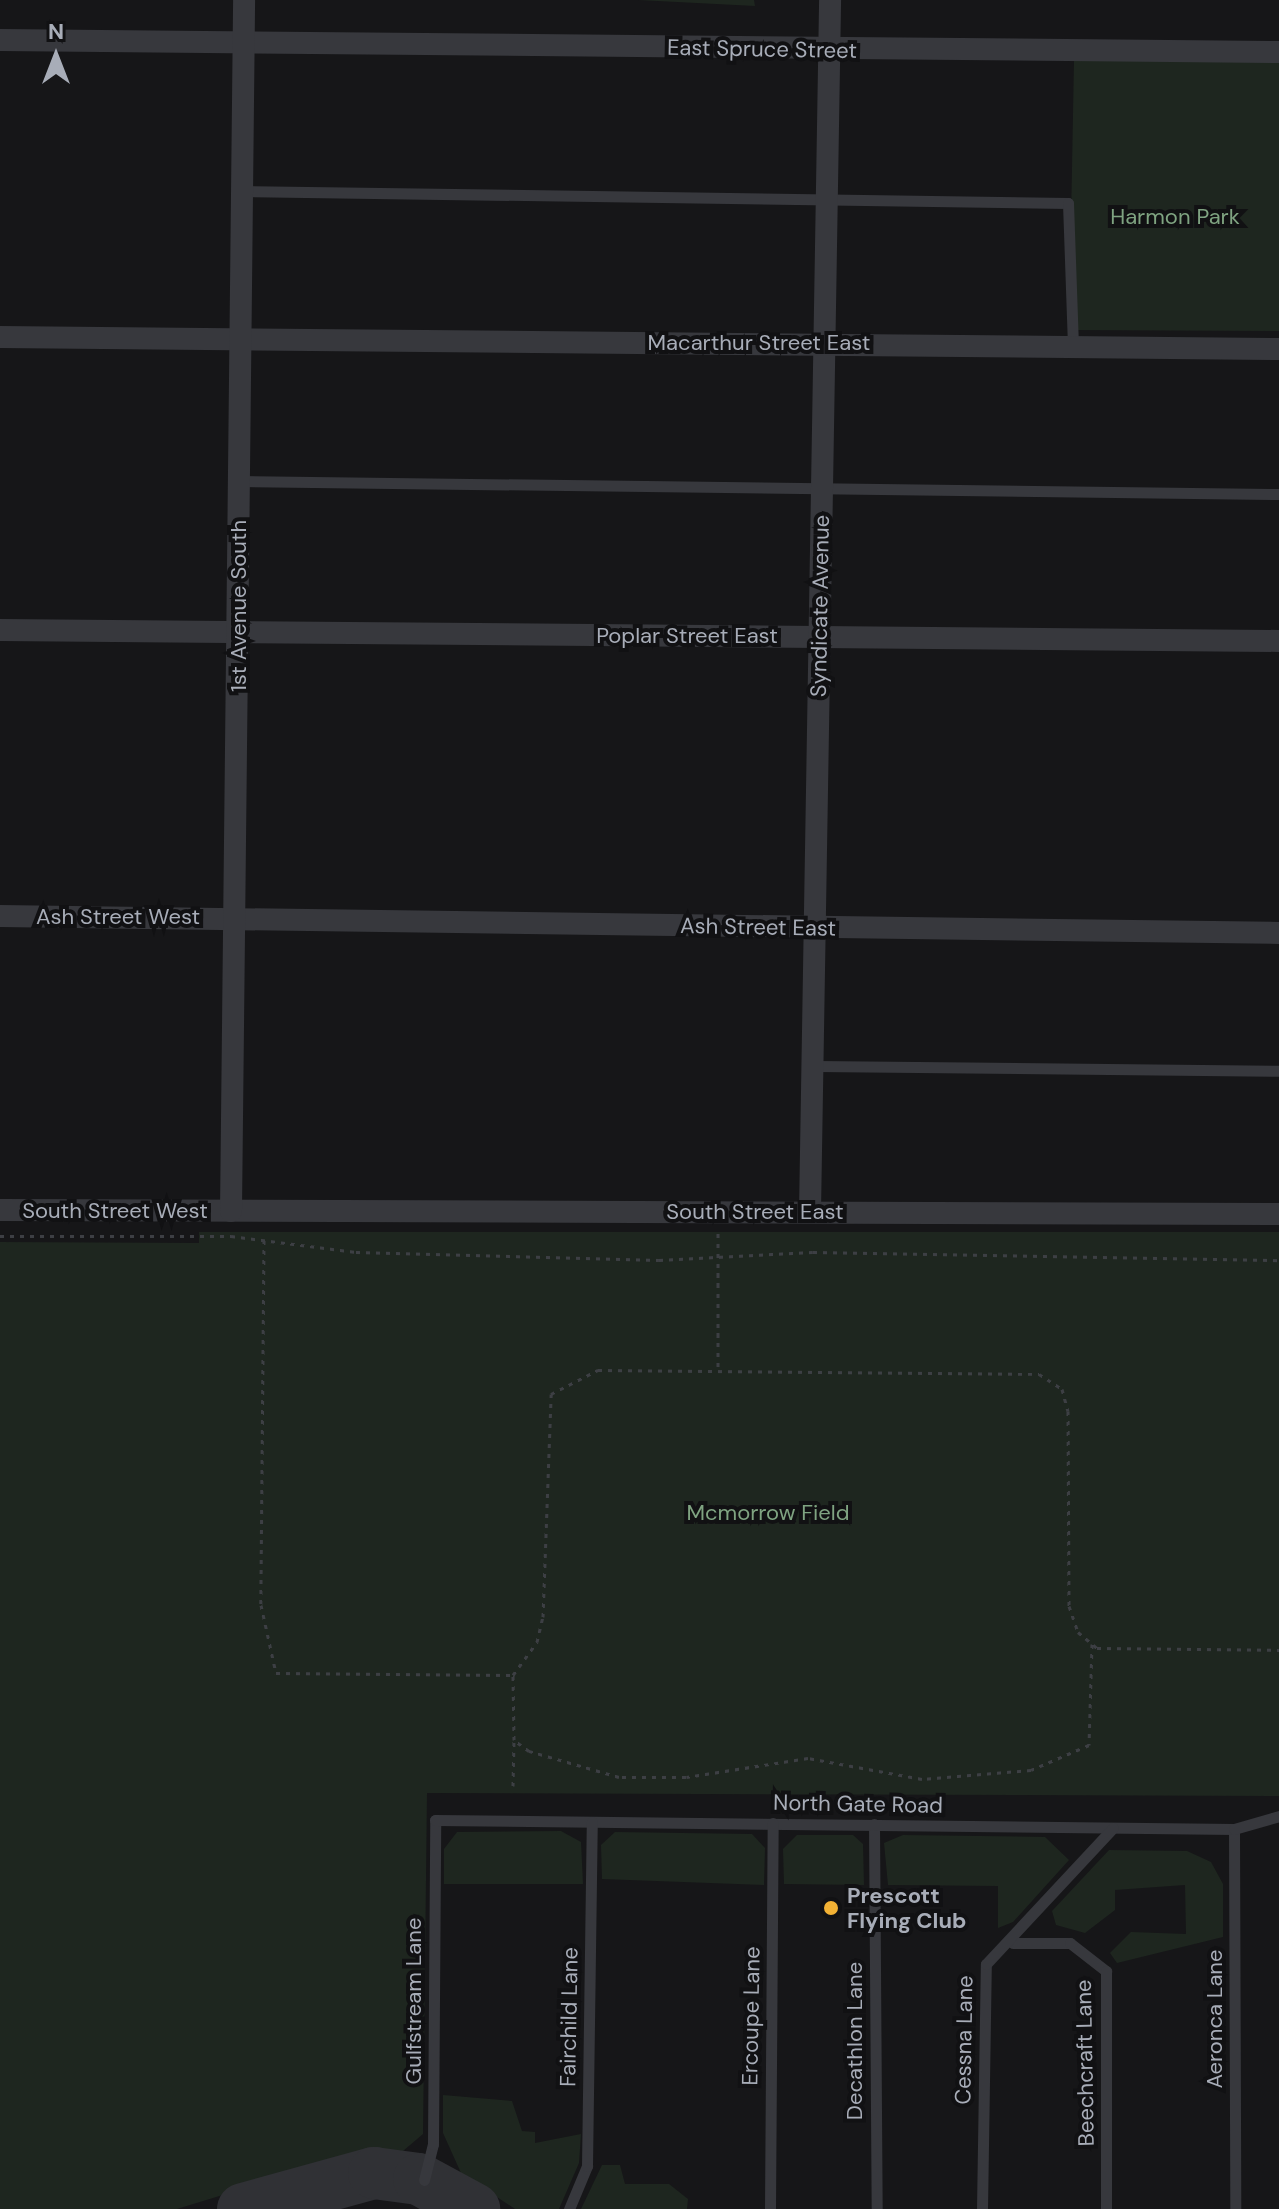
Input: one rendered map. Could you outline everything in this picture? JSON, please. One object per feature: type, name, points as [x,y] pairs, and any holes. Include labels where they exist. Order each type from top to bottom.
[{"type":"street","name":"1st Avenue South","points":[[231,1211],[237,918],[239,339],[244,0]]},
{"type":"street","name":"Syndicate Avenue","points":[[810,1212],[816,1066],[819,637],[830,0]]},
{"type":"street","name":"East Spruce Street","points":[[0,40],[244,36],[830,51],[1279,52]]},
{"type":"street","name":"Macarthur Street East","points":[[0,337],[1279,349]]},
{"type":"street","name":"Poplar Street East","points":[[0,630],[1279,641]]},
{"type":"street","name":"Ash Street West","points":[[0,916],[237,918]]},
{"type":"street","name":"Ash Street East","points":[[237,918],[1279,933]]},
{"type":"street","name":"South Street West","points":[[0,1210],[231,1211]]},
{"type":"street","name":"South Street East","points":[[231,1211],[1279,1214]]},
{"type":"lane","points":[[242,191],[1068,203],[1073,346]]},
{"type":"lane","points":[[239,481],[1279,494]]},
{"type":"lane","points":[[816,1066],[1279,1071]]},
{"type":"lane","name":"North Gate Road","points":[[435,1820],[1234,1829],[1279,1816]]},
{"type":"lane","name":"Gulfstream Lane","points":[[424,2180],[433,2144],[435,1820]]},
{"type":"lane","name":"Fairchild Lane","points":[[569,2209],[587,2166],[592,1822]]},
{"type":"lane","name":"Ercoupe Lane","points":[[770,2209],[773,1823]]},
{"type":"lane","name":"Decathlon Lane","points":[[874,1824],[877,2209]]},
{"type":"lane","name":"Cessna Lane","points":[[982,2209],[982,1980],[997,1950],[1013,1943],[1113,1828]]},
{"type":"lane","name":"Aeronca Lane","points":[[1234,1829],[1235,2209]]},
{"type":"lane","name":"Beechcraft Lane","points":[[1013,1943],[1070,1943],[1106,1971],[1106,2209]]},
{"type":"path","points":[[718,1367],[719,1212]]},
{"type":"path","points":[[0,1236],[264,1240],[356,1252],[1279,1260]]},
{"type":"path","points":[[264,1240],[261,1605],[276,1673],[513,1675]]},
{"type":"path","points":[[513,1786],[513,1675],[537,1642],[543,1617],[551,1394],[598,1370],[718,1367],[1008,1370],[1039,1374],[1062,1389],[1068,1411],[1069,1606],[1078,1632],[1092,1644],[1279,1650]]},
{"type":"path","points":[[514,1740],[576,1768],[619,1777],[686,1777],[808,1758],[922,1779],[988,1778],[1060,1761],[1089,1745],[1092,1644]]},
{"type":"green space","points":[[638,0],[754,0],[755,6]]},
{"type":"green space","name":"Harmon Park","points":[[1074,60],[1279,62],[1279,331],[1069,330]]},
{"type":"green space","name":"Mcmorrow Field","points":[[199,1232],[1279,1232],[1279,1796],[427,1793],[423,2134],[403,2151],[369,2150],[177,2209],[0,2209],[0,1242],[199,1243]]},
{"type":"green space","points":[[561,1831],[581,1842],[583,1884],[444,1884],[444,1849],[457,1832]]},
{"type":"green space","points":[[615,1832],[752,1834],[765,1848],[764,1885],[602,1879],[601,1845]]},
{"type":"green space","points":[[797,1835],[853,1835],[863,1844],[864,1885],[784,1884],[783,1849]]},
{"type":"green space","points":[[903,1835],[1045,1837],[1069,1860],[1013,1922],[998,1928],[998,1886],[888,1885],[884,1843]]},
{"type":"green space","points":[[1109,1850],[1187,1851],[1211,1862],[1223,1884],[1223,1937],[1117,1963],[1110,1953],[1131,1932],[1186,1934],[1185,1885],[1115,1890],[1115,1910],[1085,1933],[1056,1925],[1052,1911]]},
{"type":"green space","points":[[443,2095],[512,2101],[522,2131],[535,2132],[535,2143],[581,2134],[579,2163],[559,2209],[515,2209],[461,2173],[443,2133]]},
{"type":"green space","points":[[602,2165],[620,2165],[625,2184],[669,2184],[688,2199],[687,2209],[581,2209]]},
{"type":"taxiway","points":[[243,2209],[374,2173],[419,2179],[474,2209]]},
{"type":"place","name":"Prescott Flying Club","points":[[831,1908]]}]
